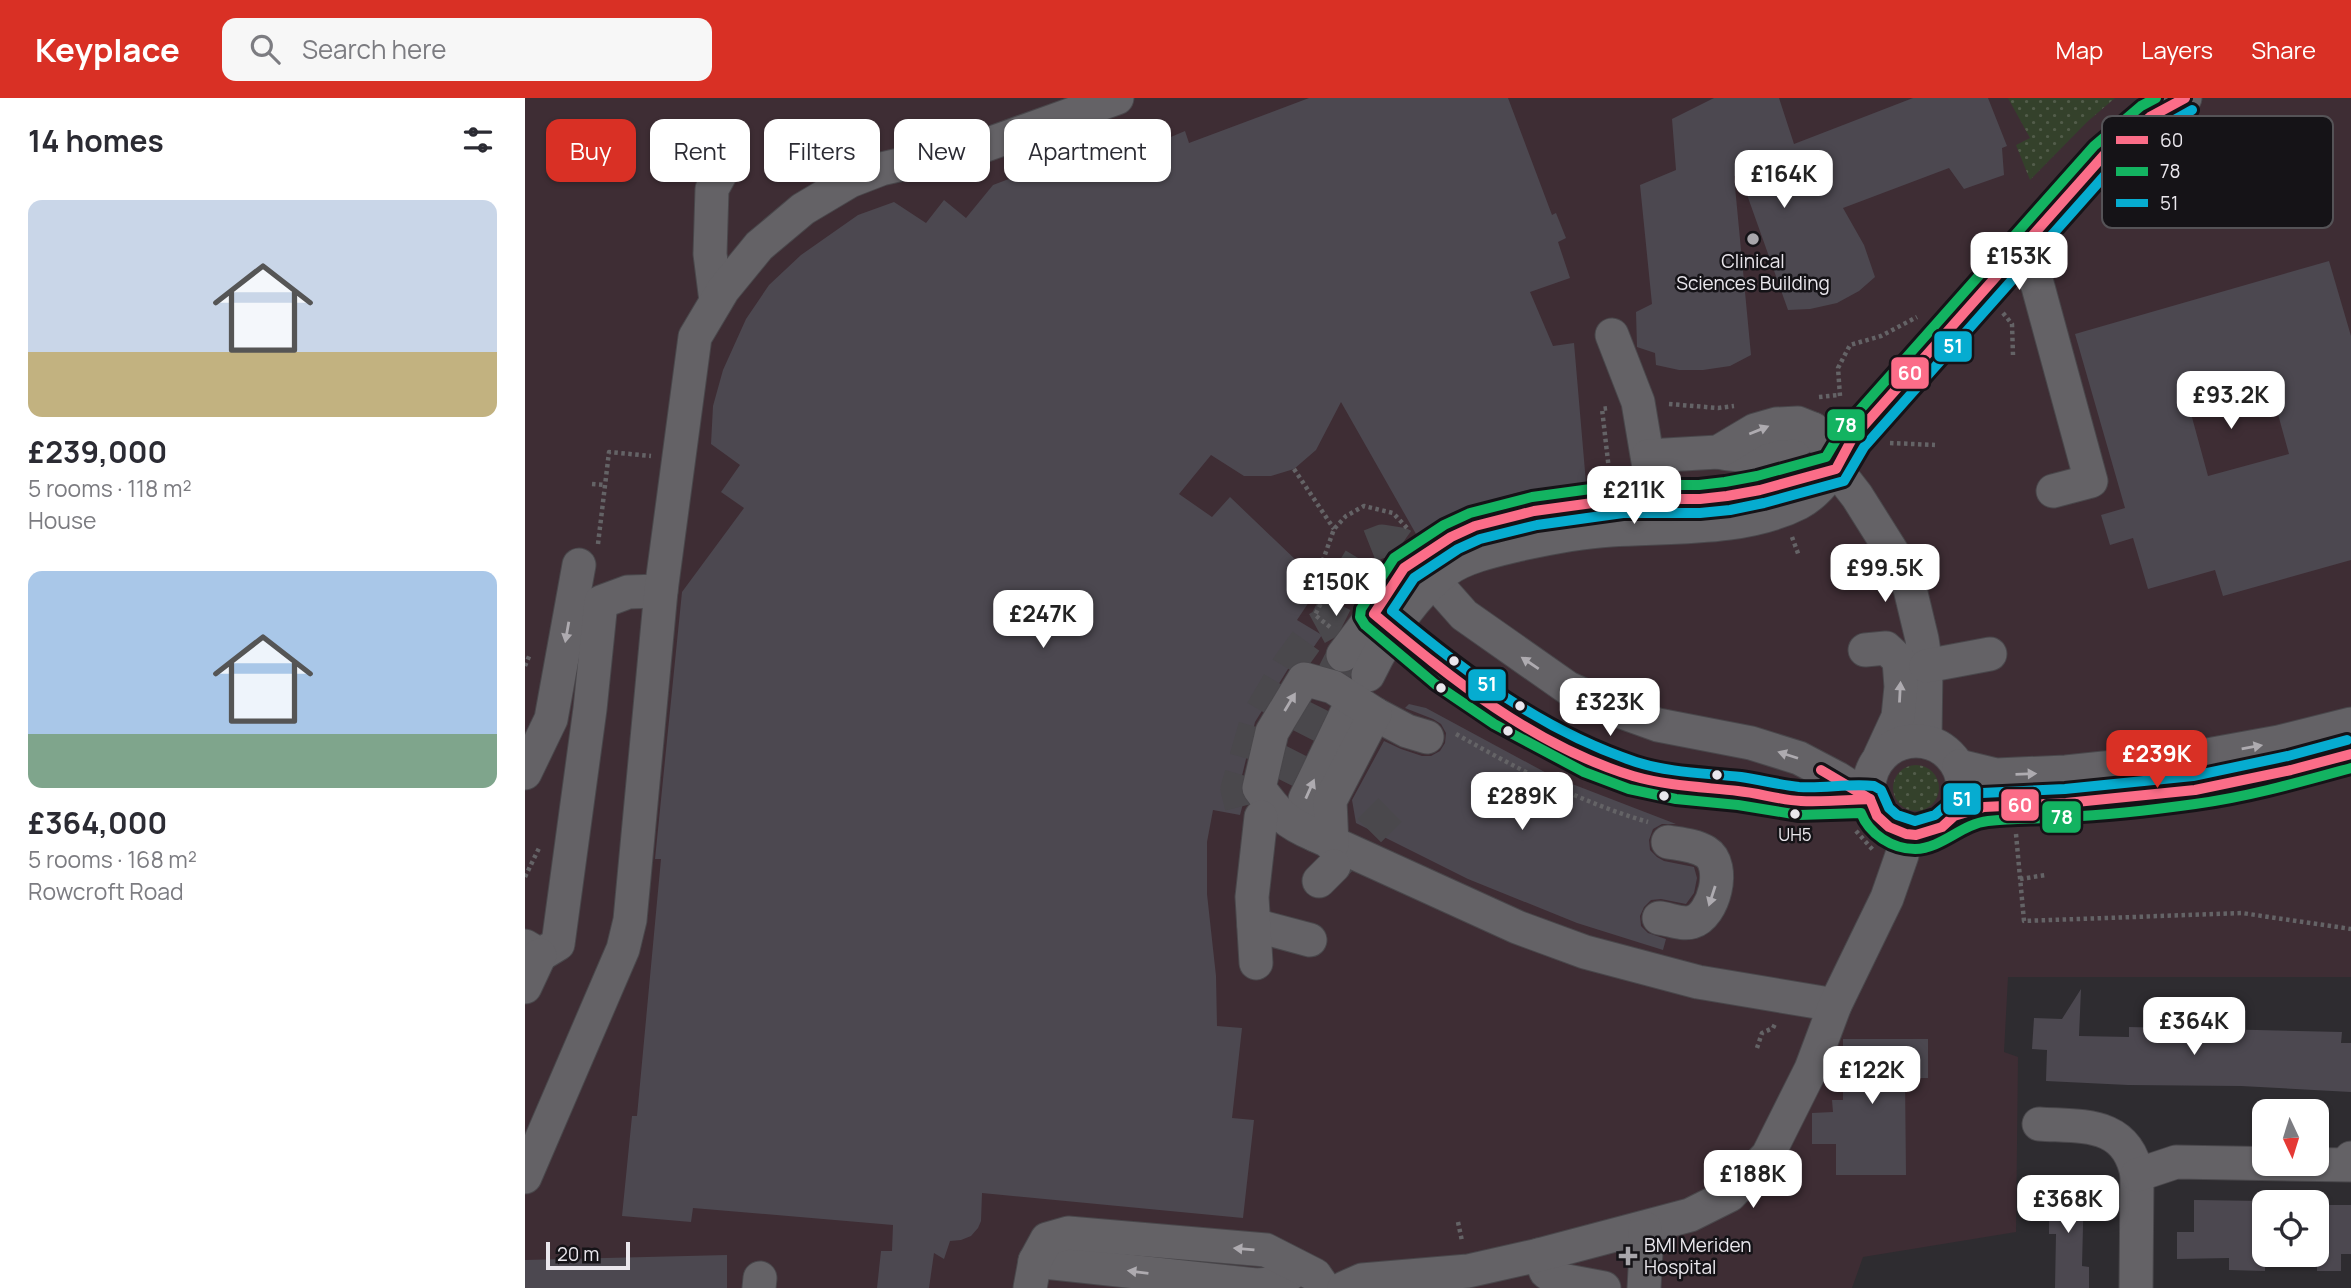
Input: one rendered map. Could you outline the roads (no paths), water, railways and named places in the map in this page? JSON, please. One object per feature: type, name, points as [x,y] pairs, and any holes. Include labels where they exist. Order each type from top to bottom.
[{"type":"street","points":[[525,1177],[623,949],[630,920],[660,591],[695,337],[716,301],[759,246],[803,208],[850,181],[881,169],[983,146],[1117,98]]},
{"type":"street","points":[[2152,116],[2185,98]]},
{"type":"street","points":[[1427,569],[1449,568],[1493,551],[1551,537],[1608,530],[1717,525],[1775,513],[1801,502],[1836,470],[1852,439],[2102,157]]},
{"type":"street","points":[[716,182],[712,189],[710,254],[716,301]]},
{"type":"street","points":[[2016,255],[2037,283],[2091,481],[2053,491]]},
{"type":"street","points":[[1612,335],[1638,402],[1653,499]]},
{"type":"street","points":[[1648,456],[1718,452],[1755,430],[1776,424],[1797,422],[1813,429],[1822,438],[1836,470],[1857,496],[1901,566],[1910,589],[1926,666],[1925,740]]},
{"type":"street","points":[[1355,665],[1384,622],[1421,593],[1427,569],[1451,537],[1475,526],[1580,504],[1622,499],[1700,499],[1760,490],[1836,470]]},
{"type":"street","points":[[1427,569],[1456,550],[1516,531],[1597,516],[1719,512],[1760,490]]},
{"type":"street","points":[[525,774],[551,719],[579,565]]},
{"type":"street","points":[[1427,569],[1464,615],[1568,688],[1658,725],[1751,743],[1799,758],[1870,799]]},
{"type":"street","points":[[525,987],[533,950],[558,944],[590,709],[601,602],[628,592],[660,591]]},
{"type":"street","points":[[1384,622],[1444,673],[1501,712],[1554,742],[1634,776],[1679,785],[1800,801],[1870,799]]},
{"type":"street","points":[[1865,650],[1886,648],[1899,660],[1901,687],[1898,717],[1871,771],[1868,786],[1877,816],[1889,827],[1906,834],[1925,834],[1942,827],[1954,816],[1962,801],[1963,788],[1959,766],[1940,746],[1925,740],[1908,741],[1891,747],[1880,757]]},
{"type":"street","points":[[1926,666],[1990,654]]},
{"type":"street","points":[[1440,734],[1407,731],[1333,687],[1304,679],[1272,732],[1259,788],[1274,808],[1325,857],[1433,887],[1517,927],[1585,952],[1697,982],[1835,1005]]},
{"type":"street","points":[[1325,857],[1330,801],[1375,714]]},
{"type":"street","points":[[1959,766],[1996,775],[2066,772],[2154,763],[2279,743],[2351,724]]},
{"type":"street","points":[[1954,816],[1984,807],[2066,803],[2195,790],[2351,754]]},
{"type":"street","points":[[1256,962],[1252,897],[1261,817]]},
{"type":"street","points":[[1659,918],[1694,922],[1711,903],[1718,874],[1715,862],[1707,852],[1660,833]]},
{"type":"street","points":[[1344,1288],[1362,1280],[1468,1271],[1539,1255],[1690,1215],[1730,1195],[1767,1155],[1811,1069],[1835,1005],[1887,898],[1902,855],[1906,834]]},
{"type":"street","points":[[1254,925],[1310,940]]},
{"type":"street","points":[[2039,1124],[2099,1128],[2127,1146],[2137,1175],[2136,1288]]},
{"type":"street","points":[[2137,1175],[2176,1162],[2350,1165],[2351,1158]]},
{"type":"street","points":[[1644,1288],[1645,1228]]},
{"type":"street","points":[[1033,1275],[1047,1239],[1068,1233],[1266,1250],[1315,1275],[1324,1288]]},
{"type":"street","points":[[1539,1255],[1546,1272],[1556,1279],[1604,1288]]},
{"type":"tunnel","points":[[1340,661],[1261,817],[1243,813],[1237,789],[1257,719],[1288,666],[1314,630],[1325,624],[1367,547],[1382,541],[1401,544],[1419,557]]},
{"type":"tunnel","points":[[1334,866],[1390,810]]},
{"type":"place","name":"Clinical Sciences Building","points":[[1753,239]]},
{"type":"place","name":"UH5","points":[[1795,814]]},
{"type":"place","name":"BMI Meriden Hospital","points":[[1628,1256]]}]
